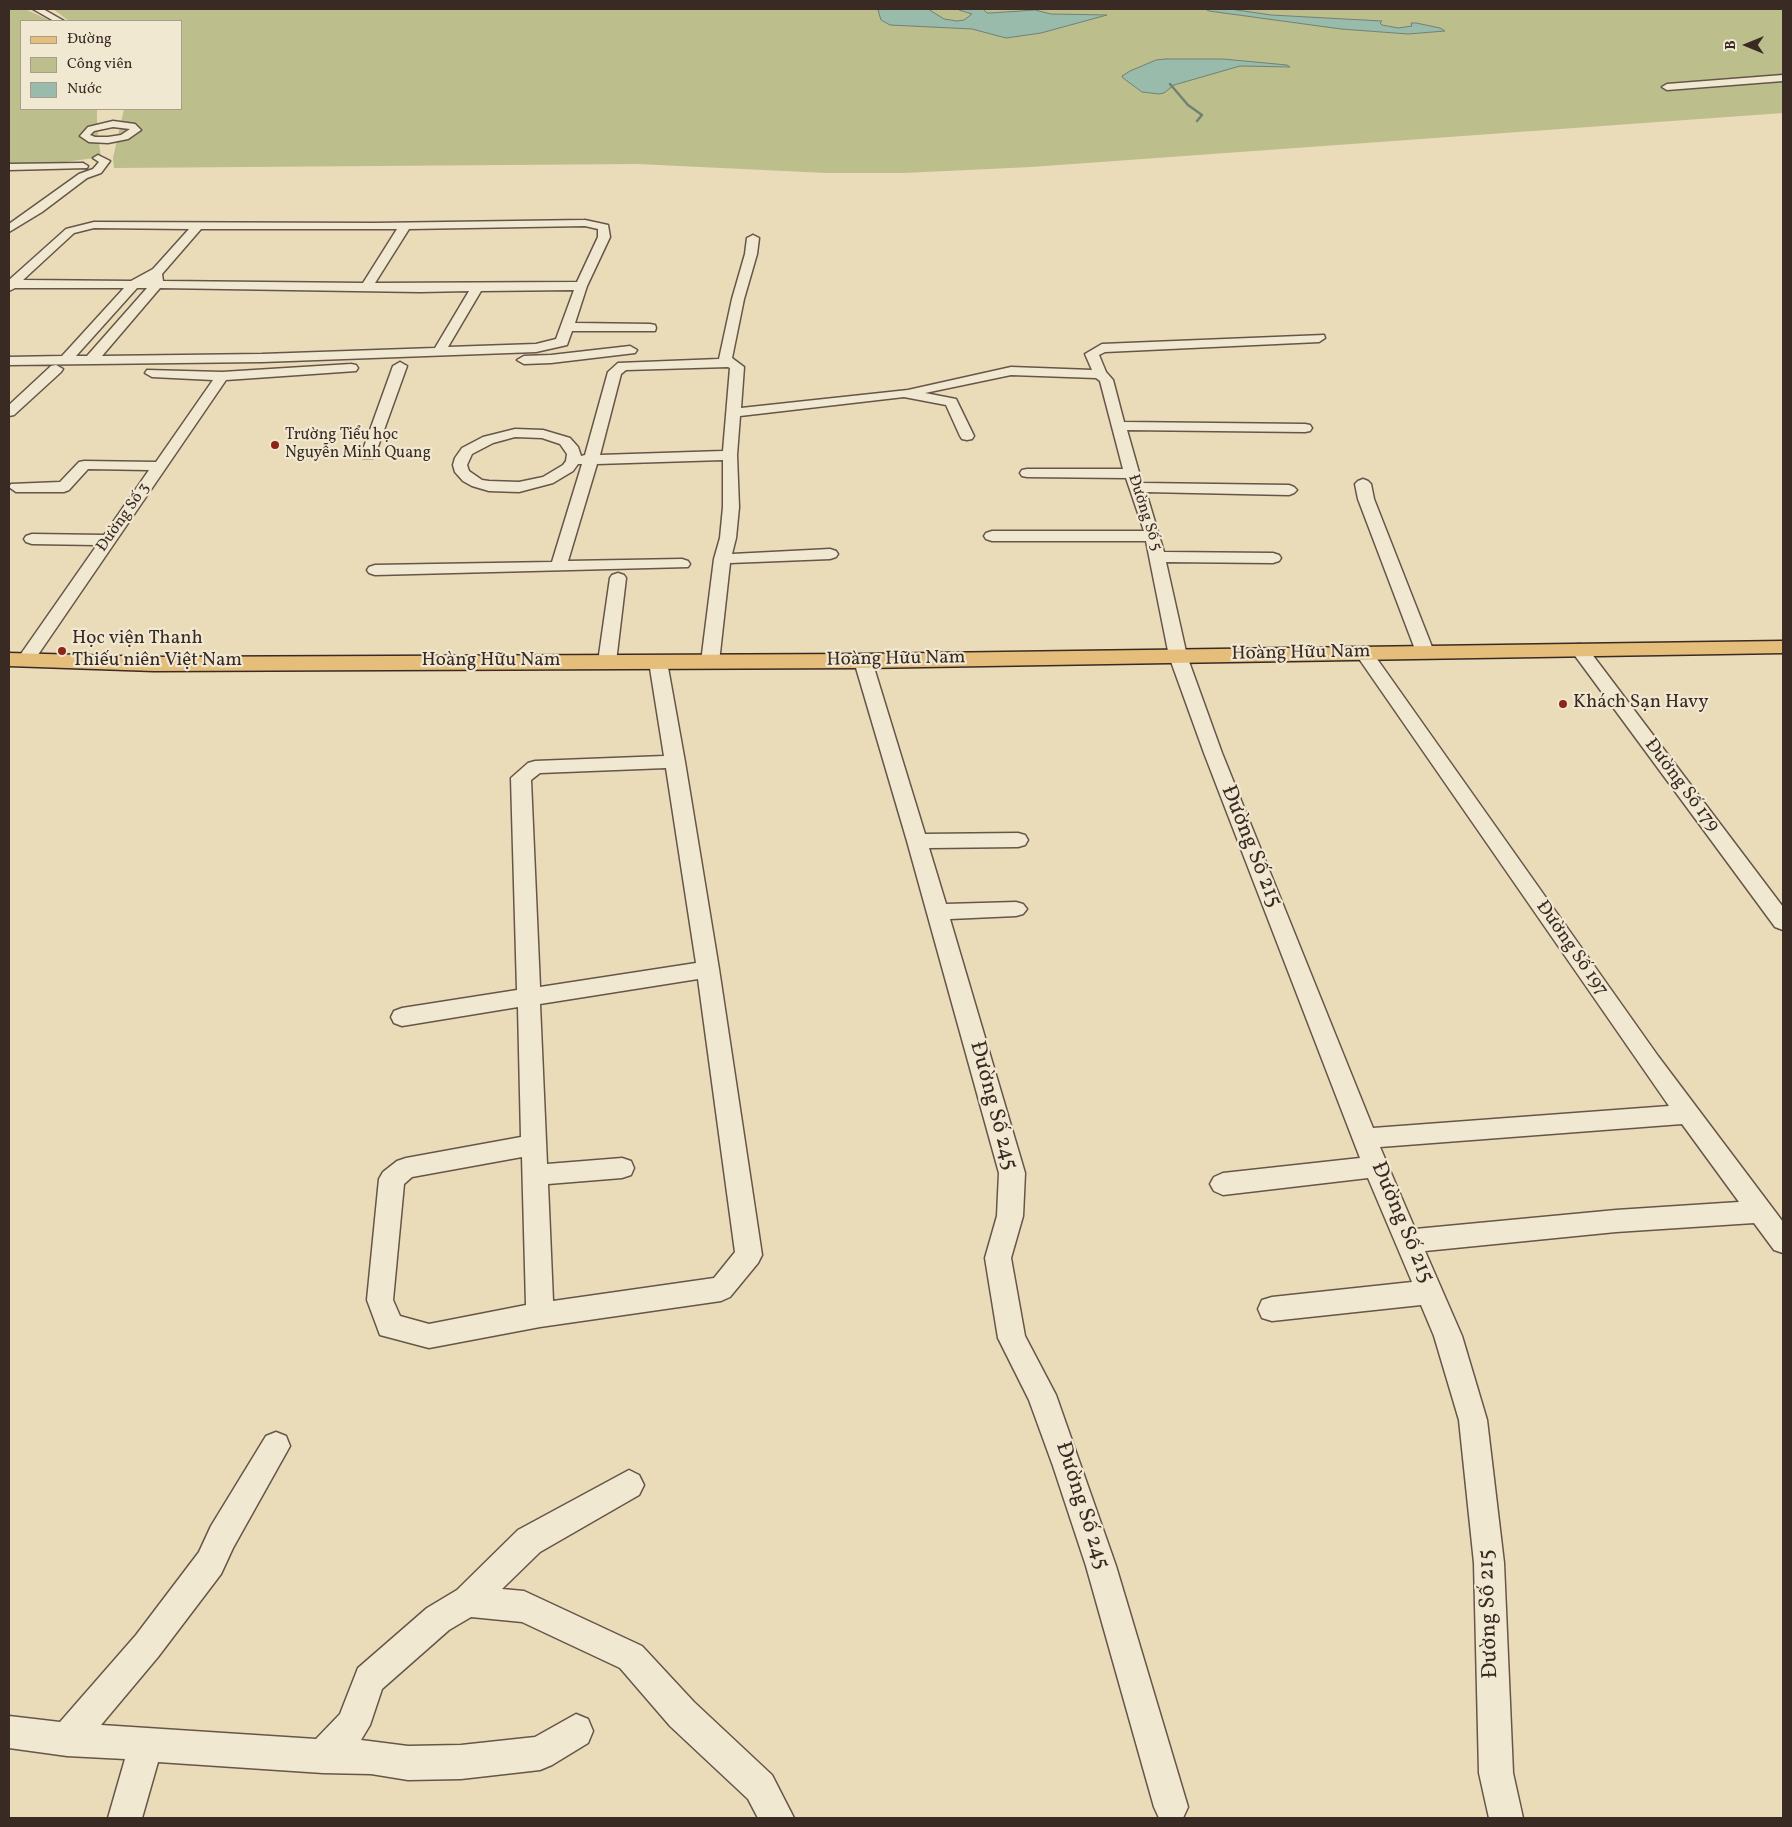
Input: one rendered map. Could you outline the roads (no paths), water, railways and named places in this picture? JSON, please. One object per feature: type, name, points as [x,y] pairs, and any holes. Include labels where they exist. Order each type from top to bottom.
[{"type":"main road","name":"Hoàng Hữu Nam","points":[[17,660],[154,664],[862,661],[1783,647]]},
{"type":"street","points":[[36,9],[58,20]]},
{"type":"street","points":[[1667,87],[1783,78]]},
{"type":"street","points":[[114,120],[136,128],[136,130],[124,137],[108,140],[88,138],[85,134],[91,129],[114,120]]},
{"type":"street","points":[[9,167],[97,171],[104,164],[105,161],[98,158],[108,140]]},
{"type":"street","points":[[9,228],[38,210],[83,171]]},
{"type":"street","points":[[14,212],[38,210]]},
{"type":"street","points":[[9,369],[61,365],[91,360],[262,358],[440,350],[536,348],[562,342],[581,286],[604,236],[604,227],[585,223],[406,226],[84,226],[70,231],[10,285]]},
{"type":"street","points":[[91,360],[198,225]]},
{"type":"street","points":[[367,286],[406,226]]},
{"type":"street","points":[[710,662],[722,559],[728,538],[731,507],[730,455],[737,366],[725,359],[738,299],[751,254],[753,238]]},
{"type":"street","points":[[10,285],[134,284],[157,278],[367,286],[581,286]]},
{"type":"street","points":[[9,412],[61,365],[134,284]]},
{"type":"street","points":[[440,350],[477,287]]},
{"type":"street","points":[[568,327],[650,328]]},
{"type":"street","name":"Đường Số 5","points":[[1178,656],[1158,557],[1106,380],[1100,374],[1092,354],[1102,348],[1318,338]]},
{"type":"street","points":[[9,361],[222,376],[551,359],[630,350]]},
{"type":"street","points":[[560,565],[591,460],[614,372],[623,366],[731,363]]},
{"type":"street","points":[[368,455],[400,366]]},
{"type":"street","points":[[734,413],[904,393],[1011,371],[1100,374]]},
{"type":"street","name":"Đường Số 3","points":[[17,660],[109,540],[222,376]]},
{"type":"street","points":[[904,393],[951,402],[968,436]]},
{"type":"street","points":[[1118,426],[1305,428]]},
{"type":"street","points":[[515,433],[543,434],[565,441],[571,447],[574,454],[573,461],[568,468],[548,480],[511,487],[489,486],[477,483],[462,472],[460,465],[467,451],[476,445],[515,433]]},
{"type":"street","points":[[573,461],[730,455]]},
{"type":"street","points":[[16,487],[64,487],[84,465],[160,466]]},
{"type":"street","points":[[1027,473],[1289,490]]},
{"type":"street","points":[[1363,484],[1366,499],[1425,652]]},
{"type":"street","points":[[992,536],[1152,536]]},
{"type":"street","points":[[32,539],[109,540]]},
{"type":"street","points":[[722,559],[830,554]]},
{"type":"street","points":[[1158,557],[1273,558]]},
{"type":"street","points":[[375,570],[682,564]]},
{"type":"street","points":[[607,662],[618,578]]},
{"type":"street","name":"Đường Số 179","points":[[1579,649],[1783,922]]},
{"type":"street","name":"Đường Số 197","points":[[1364,653],[1650,1062],[1783,1242]]},
{"type":"street","name":"Đường Số 215","points":[[1178,656],[1213,753],[1376,1167],[1448,1336],[1473,1420],[1490,1563],[1496,1773],[1506,1818]]},
{"type":"street","name":"Đường Số 245","points":[[862,661],[917,840],[1012,1173],[1010,1216],[998,1258],[1012,1338],[1042,1395],[1068,1466],[1101,1566],[1171,1807]]},
{"type":"street","points":[[534,1144],[406,1168],[392,1179],[380,1300],[390,1326],[428,1336],[540,1315],[722,1289],[749,1255],[708,970],[658,662]]},
{"type":"street","points":[[540,1315],[521,778],[535,767],[675,762]]},
{"type":"street","points":[[917,840],[1018,840]]},
{"type":"street","points":[[937,912],[1016,909]]},
{"type":"street","points":[[402,1017],[708,970]]},
{"type":"street","points":[[1366,1138],[1690,1114]]},
{"type":"street","points":[[1223,1184],[1376,1167]]},
{"type":"street","points":[[534,1175],[622,1168]]},
{"type":"street","points":[[1408,1242],[1616,1222],[1759,1212]]},
{"type":"street","points":[[1272,1309],[1430,1292]]},
{"type":"street","points":[[67,1739],[147,1646],[210,1563],[222,1537],[276,1446]]},
{"type":"street","points":[[323,1756],[352,1725],[369,1679],[438,1619],[468,1601],[529,1541],[629,1485]]},
{"type":"street","points":[[468,1601],[524,1607],[631,1658],[682,1714],[760,1787],[777,1818]]},
{"type":"street","points":[[9,1732],[67,1739],[323,1756],[372,1757],[408,1763],[461,1762],[540,1753],[576,1731]]},
{"type":"street","points":[[124,1818],[146,1743]]},
{"type":"water","points":[[928,9],[944,19],[957,21],[964,20],[972,14],[959,9],[983,9],[987,13],[1035,10],[1051,14],[1107,15],[1041,33],[1006,38],[972,29],[890,25],[881,20],[878,10]]},
{"type":"water","points":[[1205,9],[1230,9],[1271,15],[1382,21],[1380,23],[1382,25],[1398,28],[1412,26],[1411,23],[1416,23],[1440,28],[1445,31],[1408,34],[1341,29]]},
{"type":"water","points":[[1223,59],[1287,65],[1290,67],[1240,66],[1174,85],[1164,93],[1159,94],[1142,92],[1122,76],[1156,60]]},
{"type":"waterway","points":[[1170,84],[1188,105],[1202,115],[1197,121]]},
{"type":"place","name":"Trường Tiểu học Nguyễn Minh Quang","points":[[275,445]]},
{"type":"place","name":"Học viện Thanh Thiếu niên Việt Nam","points":[[62,651]]},
{"type":"place","name":"Khách Sạn Havy","points":[[1563,704]]}]
